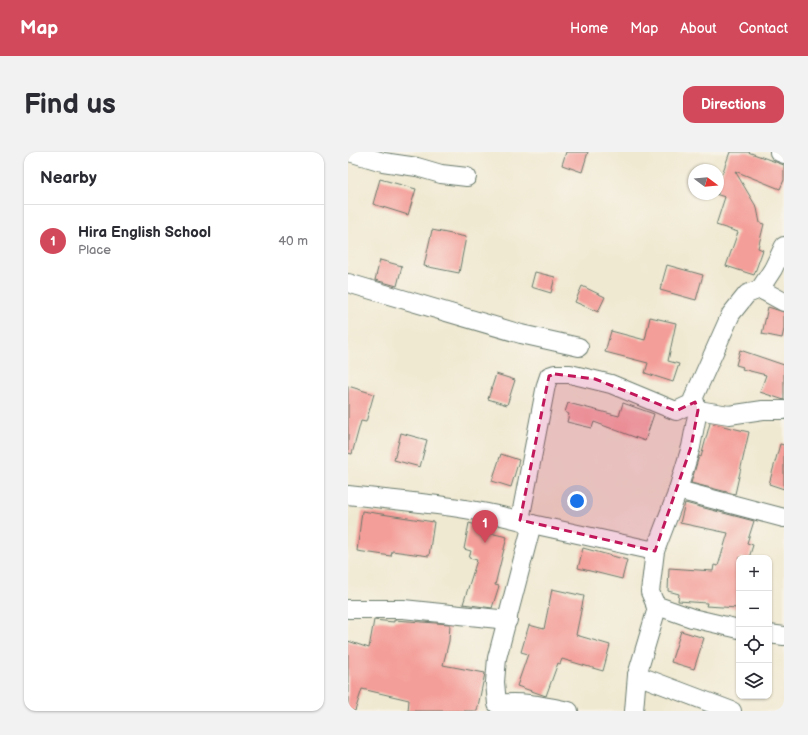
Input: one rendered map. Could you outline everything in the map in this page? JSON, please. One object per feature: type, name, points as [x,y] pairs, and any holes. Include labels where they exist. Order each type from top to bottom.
[{"type":"street","points":[[350,152],[383,162],[417,167],[441,174],[467,177]]},
{"type":"street","points":[[779,152],[784,154]]},
{"type":"street","points":[[634,711],[637,675],[657,608],[650,592],[655,551],[678,490],[691,447],[697,406],[693,399],[731,314],[747,294],[760,289],[773,270],[784,246]]},
{"type":"street","points":[[348,283],[521,334],[579,347]]},
{"type":"street","points":[[760,289],[784,302]]},
{"type":"street","points":[[569,711],[531,703],[512,702],[496,707],[495,682],[497,658],[508,620],[526,522],[546,385],[549,376],[554,374],[570,374],[595,379],[617,386],[676,411],[697,406],[729,415],[763,410],[784,410]]},
{"type":"street","points":[[678,490],[784,518]]},
{"type":"street","points":[[348,495],[447,506],[655,551]]},
{"type":"street","points":[[656,605],[692,618],[736,628]]},
{"type":"street","points":[[348,609],[403,609],[508,620]]},
{"type":"street","points":[[772,634],[784,636]]},
{"type":"street","points":[[637,675],[732,711]]},
{"type":"highlighted area","points":[[555,374],[595,379],[676,411],[695,402],[698,410],[691,447],[655,551],[520,520],[549,376]]},
{"type":"building","points":[[566,152],[588,152],[582,172],[562,165]]},
{"type":"building","points":[[730,152],[748,152],[784,165],[784,180],[780,189],[735,171],[757,208],[760,223],[764,224],[758,248],[763,250],[754,275],[726,266],[738,232],[716,225],[725,197],[724,168]]},
{"type":"building","points":[[380,179],[416,189],[408,215],[373,204]]},
{"type":"building","points":[[432,230],[466,237],[459,273],[424,266]]},
{"type":"building","points":[[380,260],[402,266],[397,286],[375,280]]},
{"type":"building","points":[[667,265],[703,275],[696,300],[660,290]]},
{"type":"building","points":[[535,272],[555,277],[551,293],[531,287]]},
{"type":"building","points":[[582,286],[605,297],[598,312],[575,302]]},
{"type":"building","points":[[768,307],[784,312],[784,329],[782,338],[762,334]]},
{"type":"building","points":[[650,317],[676,323],[668,361],[679,364],[673,382],[645,373],[648,363],[605,352],[611,331],[645,340]]},
{"type":"building","points":[[740,350],[784,365],[784,400],[760,392],[766,375],[742,369],[743,367],[736,365]]},
{"type":"building","points":[[496,374],[515,380],[507,405],[488,399]]},
{"type":"building","points":[[348,386],[374,394],[366,422],[361,421],[352,454],[348,453]]},
{"type":"building","points":[[568,403],[619,416],[623,403],[654,414],[645,441],[594,422],[592,428],[567,422],[569,414],[565,412]]},
{"type":"building","points":[[710,423],[749,432],[735,494],[691,483],[699,456],[701,457]]},
{"type":"building","points":[[401,433],[427,440],[420,467],[394,460]]},
{"type":"building","points":[[780,444],[784,445],[784,489],[769,484]]},
{"type":"building","points":[[501,454],[519,460],[511,487],[492,481]]},
{"type":"building","points":[[685,503],[754,521],[747,543],[753,545],[750,555],[736,555],[736,608],[706,606],[707,603],[678,601],[679,594],[668,591],[669,568],[713,571],[714,565],[718,566],[728,533],[680,523]]},
{"type":"building","points":[[362,511],[434,522],[429,556],[392,551],[391,556],[357,551]]},
{"type":"building","points":[[469,523],[491,529],[490,533],[507,537],[495,585],[499,586],[492,608],[463,604],[477,560],[469,558],[471,551],[464,549]]},
{"type":"building","points":[[583,548],[627,560],[622,579],[578,568]]},
{"type":"building","points":[[552,589],[584,596],[576,635],[610,645],[603,671],[562,659],[560,664],[558,663],[546,696],[517,686],[528,654],[521,652],[529,625],[544,629]]},
{"type":"building","points":[[374,620],[450,624],[449,641],[443,665],[485,673],[477,711],[408,711],[409,700],[362,689],[355,711],[348,711],[348,641],[369,648]]},
{"type":"building","points":[[681,631],[704,638],[694,669],[671,662]]},
{"type":"place","name":"Hira English School","points":[[485,543]]}]
